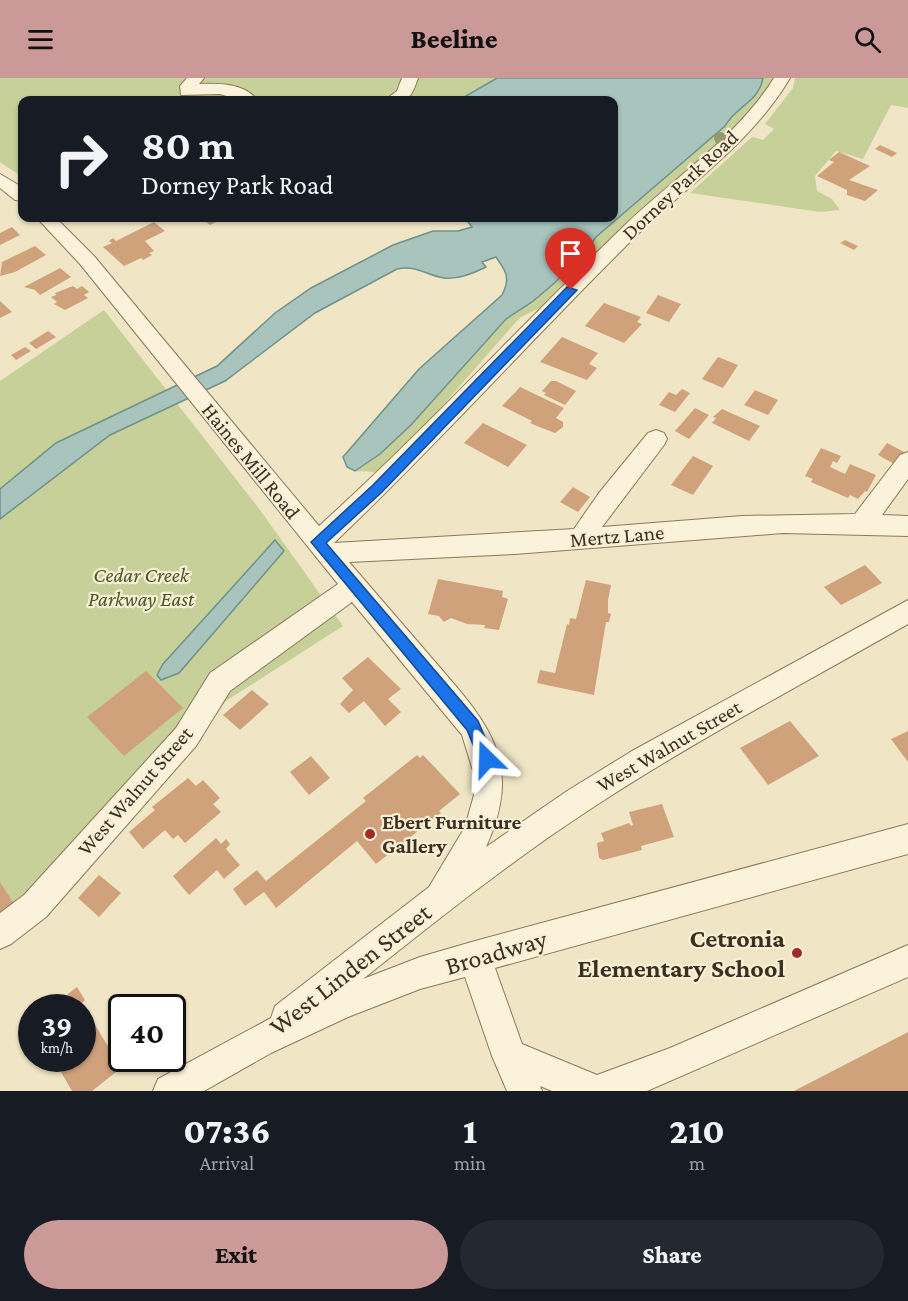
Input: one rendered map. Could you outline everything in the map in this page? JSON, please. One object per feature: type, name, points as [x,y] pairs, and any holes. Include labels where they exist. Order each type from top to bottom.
[{"type":"street","points":[[400,96],[404,94],[410,78]]},
{"type":"street","name":"Dorney Park Road","points":[[322,547],[654,207],[760,110],[782,78]]},
{"type":"street","points":[[176,96],[192,84],[245,96]]},
{"type":"street","points":[[0,179],[18,193]]},
{"type":"street","name":"Haines Mill Road","points":[[59,222],[203,404],[472,726],[483,746],[490,772],[490,791],[480,832],[440,898]]},
{"type":"street","points":[[581,539],[607,500],[656,439]]},
{"type":"street","points":[[862,523],[908,461]]},
{"type":"street","name":"Mertz Lane","points":[[322,547],[581,539],[734,525],[862,523],[908,526]]},
{"type":"street","name":"West Walnut Street","points":[[0,933],[35,906],[186,737],[220,682],[355,586]]},
{"type":"street","name":"West Walnut Street","points":[[440,898],[529,834],[642,760],[908,611]]},
{"type":"street","name":"Broadway","points":[[170,1091],[207,1082],[259,1041],[340,1004],[420,974],[908,839]]},
{"type":"street","name":"West Linden Street","points":[[259,1041],[440,898]]},
{"type":"street","points":[[475,957],[509,1056],[525,1091]]},
{"type":"street","points":[[600,1091],[674,1064],[908,961]]},
{"type":"street","points":[[509,1056],[594,1091]]},
{"type":"green space","points":[[0,78],[777,78],[758,106],[548,304],[521,317],[423,428],[375,472],[355,471],[380,454],[411,425],[506,319],[551,286],[581,258],[596,237],[613,222],[618,222],[618,218],[725,126],[618,101],[618,96],[18,96],[18,174],[0,162]]},
{"type":"green space","points":[[795,78],[908,78],[908,108],[891,105],[863,159],[836,151],[815,176],[817,191],[832,199],[840,210],[820,212],[690,193],[752,137],[763,140],[774,129],[765,124],[793,88]]},
{"type":"green space","name":"Cedar Creek Parkway East","points":[[104,310],[260,510],[343,626],[226,701],[108,841],[0,947],[0,381]]},
{"type":"water","points":[[497,78],[763,78],[757,93],[729,119],[725,126],[618,218],[618,96],[466,96]]},
{"type":"water","points":[[468,222],[613,222],[596,237],[581,258],[551,286],[506,319],[411,425],[380,454],[355,471],[347,467],[343,457],[419,369],[502,295],[507,279],[496,257],[482,262],[486,267],[455,278],[437,277],[411,268],[397,269],[315,313],[225,381],[110,435],[0,519],[0,489],[56,443],[217,366],[275,313],[311,288],[393,245],[433,231],[458,231],[472,227]]},
{"type":"water","points":[[275,540],[284,551],[179,673],[161,680],[157,675],[163,664]]},
{"type":"building","points":[[880,145],[897,153],[892,157],[875,149]]},
{"type":"building","points":[[839,152],[870,166],[849,180],[878,190],[865,201],[847,195],[847,190],[817,176],[834,162],[829,160]]},
{"type":"building","points":[[154,222],[165,231],[145,241],[154,251],[149,253],[152,255],[143,260],[141,258],[124,266],[103,247],[112,243],[109,241],[113,238],[116,241]]},
{"type":"building","points":[[12,227],[20,235],[0,245],[0,233]]},
{"type":"building","points":[[845,240],[858,246],[854,250],[840,243]]},
{"type":"building","points":[[35,246],[46,255],[15,272],[0,276],[2,262]]},
{"type":"building","points":[[60,268],[71,277],[40,295],[35,290],[24,287]]},
{"type":"building","points":[[73,286],[77,289],[82,286],[89,292],[84,295],[88,298],[65,310],[54,304],[57,302],[51,297],[56,295],[55,293]]},
{"type":"building","points":[[658,295],[681,304],[669,322],[646,313]]},
{"type":"building","points":[[0,301],[12,312],[0,318]]},
{"type":"building","points":[[604,303],[641,317],[637,322],[642,324],[624,343],[585,326]]},
{"type":"building","points":[[48,331],[56,337],[36,349],[29,343]]},
{"type":"building","points":[[562,337],[598,353],[589,364],[597,368],[587,380],[540,362]]},
{"type":"building","points":[[25,347],[31,351],[16,360],[11,355]]},
{"type":"building","points":[[718,357],[738,365],[723,388],[702,379]]},
{"type":"building","points":[[551,381],[556,381],[576,391],[565,405],[544,395],[546,393],[542,391]]},
{"type":"building","points":[[520,387],[564,408],[556,418],[563,422],[563,427],[555,433],[530,423],[532,421],[502,406]]},
{"type":"building","points":[[682,389],[690,393],[675,412],[659,405],[669,392],[676,395]]},
{"type":"building","points":[[755,390],[778,400],[768,415],[744,405]]},
{"type":"building","points":[[695,408],[709,415],[689,439],[675,431]]},
{"type":"building","points":[[722,409],[760,426],[749,441],[712,423],[716,418],[713,417]]},
{"type":"building","points":[[483,423],[527,445],[508,467],[464,443]]},
{"type":"building","points":[[887,443],[906,453],[896,465],[878,455]]},
{"type":"building","points":[[821,448],[841,456],[837,463],[833,461],[830,467],[845,474],[850,464],[876,475],[867,492],[865,491],[858,499],[850,495],[848,498],[811,482],[813,479],[805,476]]},
{"type":"building","points":[[693,456],[713,466],[693,495],[671,485]]},
{"type":"building","points":[[573,487],[590,497],[578,512],[560,502]]},
{"type":"building","points":[[865,565],[882,583],[841,605],[824,587]]},
{"type":"building","points":[[438,579],[503,591],[502,597],[508,599],[499,630],[484,628],[485,625],[467,624],[451,618],[444,622],[439,616],[428,614]]},
{"type":"building","points":[[586,580],[611,585],[608,613],[611,614],[609,622],[606,622],[594,695],[537,683],[540,670],[555,673],[567,624],[569,625],[570,618],[576,619]]},
{"type":"building","points":[[368,657],[401,689],[388,699],[401,712],[385,726],[364,701],[349,713],[340,704],[353,690],[342,678]]},
{"type":"building","points":[[146,671],[183,708],[124,756],[87,717]]},
{"type":"building","points":[[252,690],[269,704],[240,730],[223,715]]},
{"type":"building","points":[[790,721],[819,756],[768,785],[740,748]]},
{"type":"building","points":[[908,731],[908,762],[891,739]]},
{"type":"building","name":"Ebert Furniture Gallery","points":[[417,755],[420,758],[423,755],[460,794],[439,811],[441,813],[376,864],[357,841],[276,908],[264,892],[245,906],[233,889],[257,870],[266,881],[366,801],[363,798]]},
{"type":"building","points":[[311,756],[330,778],[309,795],[290,772]]},
{"type":"building","points":[[188,778],[196,786],[203,780],[220,798],[213,804],[221,812],[185,843],[178,835],[173,839],[165,830],[143,849],[129,832],[155,810],[152,807]]},
{"type":"building","points":[[662,804],[674,837],[641,846],[642,850],[603,860],[599,858],[597,843],[604,841],[601,833],[629,823],[633,825],[629,812]]},
{"type":"building","points":[[216,838],[221,844],[226,839],[230,844],[226,849],[240,865],[224,879],[217,870],[189,895],[173,876]]},
{"type":"building","points":[[99,875],[121,893],[99,917],[78,898]]},
{"type":"building","points":[[0,882],[16,907],[0,919]]},
{"type":"building","points":[[77,987],[81,994],[68,994]]},
{"type":"building","points":[[96,1026],[108,1046],[108,1072],[116,1072],[92,1091],[72,1091],[61,1072],[96,1072]]},
{"type":"building","points":[[908,1032],[908,1091],[794,1091],[856,1059]]},
{"type":"place","name":"Ebert Furniture Gallery","points":[[370,834]]},
{"type":"place","name":"Cetronia Elementary School","points":[[797,953]]},
{"type":"route","points":[[487,759],[472,726],[318,542],[377,489],[571,290]]}]
